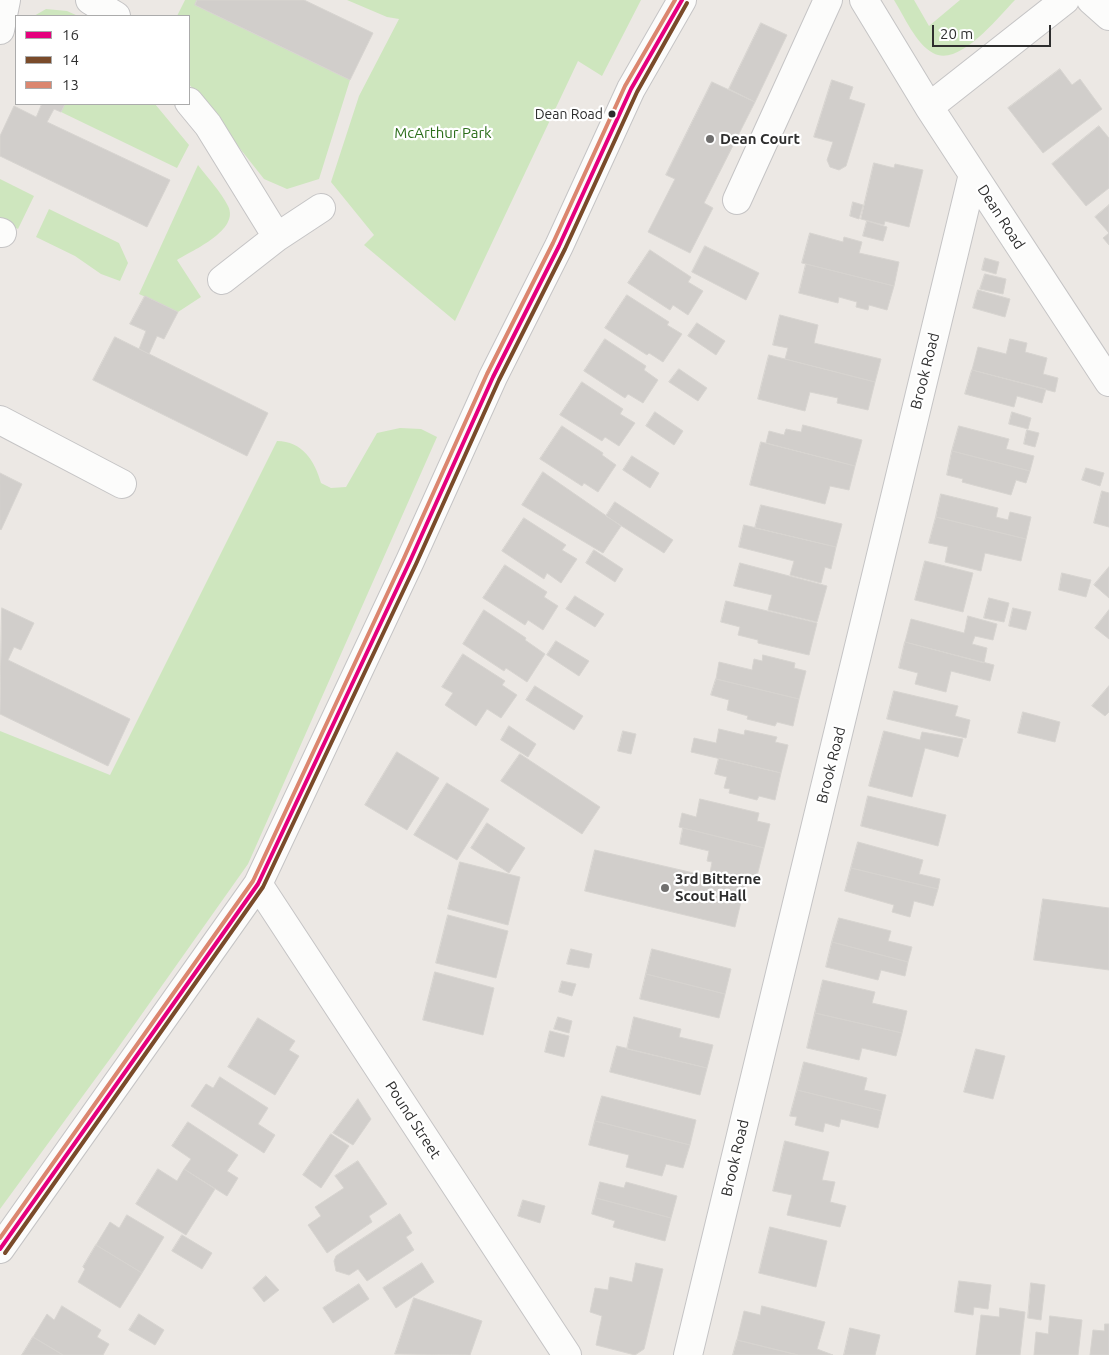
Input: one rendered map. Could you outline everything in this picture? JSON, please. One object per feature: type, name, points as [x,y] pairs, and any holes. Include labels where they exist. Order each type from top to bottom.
[{"type":"street","points":[[0,30],[6,0]]},
{"type":"street","points":[[90,0],[117,10]]},
{"type":"street","points":[[0,1249],[258,884],[512,338],[559,246],[631,89],[682,0]]},
{"type":"street","points":[[736,200],[828,0]]},
{"type":"street","name":"Dean Road","points":[[864,0],[929,107],[1109,382]]},
{"type":"street","points":[[929,107],[1065,0]]},
{"type":"street","points":[[1090,0],[1109,16]]},
{"type":"street","points":[[190,103],[208,125],[277,237]]},
{"type":"street","name":"Brook Road","points":[[688,1355],[973,174]]},
{"type":"street","points":[[222,280],[277,237],[320,208]]},
{"type":"street","points":[[0,420],[122,484]]},
{"type":"street","name":"Pound Street","points":[[258,884],[567,1355]]},
{"type":"green space","points":[[185,0],[197,0],[195,5],[350,80],[319,179],[287,189],[264,179],[190,85],[190,15],[178,15]]},
{"type":"green space","name":"McArthur Park","points":[[347,0],[641,0],[602,76],[578,61],[455,321],[364,245],[374,235],[331,182],[359,96],[399,19],[387,17]]},
{"type":"green space","points":[[894,0],[914,0],[929,26],[960,0],[1015,0],[988,28],[966,47],[943,56],[933,53],[921,43]]},
{"type":"green space","points":[[46,9],[67,11],[76,15],[36,15]]},
{"type":"green space","points":[[64,105],[156,105],[189,145],[177,168],[61,112]]},
{"type":"green space","points":[[198,165],[222,196],[228,206],[230,215],[227,223],[213,238],[177,260],[201,297],[178,312],[139,294]]},
{"type":"green space","points":[[0,179],[34,196],[18,229],[0,220]]},
{"type":"green space","points":[[49,209],[119,243],[128,263],[120,281],[101,274],[75,256],[36,237]]},
{"type":"green space","points":[[400,428],[421,429],[437,437],[248,864],[115,1052],[0,1209],[0,731],[110,775],[277,441],[294,444],[300,448],[311,460],[321,483],[331,488],[346,487],[377,433]]},
{"type":"building","points":[[197,0],[304,0],[373,33],[350,80],[195,5]]},
{"type":"building","points":[[761,23],[787,35],[755,102],[729,89]]},
{"type":"building","points":[[1060,69],[1072,85],[1080,79],[1102,109],[1043,153],[1008,108]]},
{"type":"building","points":[[832,80],[853,87],[849,99],[865,104],[846,166],[839,170],[830,167],[827,160],[833,142],[814,137]]},
{"type":"building","name":"Dean Court","points":[[712,82],[755,102],[704,203],[713,208],[690,253],[648,232],[675,179],[666,175]]},
{"type":"building","points":[[42,105],[64,105],[61,112],[54,109],[47,122],[170,180],[147,227],[0,156],[0,136],[14,106],[36,117]]},
{"type":"building","points":[[1099,126],[1109,138],[1109,188],[1086,206],[1052,164]]},
{"type":"building","points":[[874,163],[894,168],[895,164],[923,170],[909,227],[885,221],[884,225],[861,219]]},
{"type":"building","points":[[853,202],[863,205],[859,219],[850,216]]},
{"type":"building","points":[[1109,205],[1109,233],[1095,217]]},
{"type":"building","points":[[867,221],[887,227],[883,241],[863,236]]},
{"type":"building","points":[[810,233],[843,242],[844,237],[862,242],[859,253],[899,262],[894,286],[802,263]]},
{"type":"building","points":[[1109,233],[1109,245],[1103,238]]},
{"type":"building","points":[[705,246],[759,273],[746,300],[692,272]]},
{"type":"building","points":[[650,250],[691,277],[688,282],[703,291],[688,315],[673,305],[670,310],[628,283]]},
{"type":"building","points":[[985,258],[999,262],[996,274],[982,270]]},
{"type":"building","points":[[806,264],[894,286],[887,310],[869,305],[868,310],[856,307],[857,302],[839,297],[838,303],[799,293]]},
{"type":"building","points":[[985,274],[1006,279],[1003,294],[980,289]]},
{"type":"building","points":[[978,290],[1010,299],[1005,317],[973,308]]},
{"type":"building","points":[[627,295],[669,322],[667,325],[682,334],[663,362],[649,353],[647,355],[605,328]]},
{"type":"building","points":[[145,296],[178,312],[164,339],[157,336],[149,354],[139,349],[146,331],[130,324]]},
{"type":"building","points":[[780,315],[818,325],[814,343],[881,359],[875,382],[785,359],[788,348],[773,345]]},
{"type":"building","points":[[697,323],[725,341],[716,355],[688,336]]},
{"type":"building","points":[[115,337],[268,413],[247,456],[93,380]]},
{"type":"building","points":[[605,339],[646,366],[644,370],[658,380],[643,403],[628,394],[625,398],[584,371]]},
{"type":"building","points":[[1010,339],[1027,343],[1025,352],[1047,358],[1043,374],[1058,378],[1055,392],[972,370],[978,347],[1006,354]]},
{"type":"building","points":[[769,355],[875,382],[868,410],[837,403],[838,398],[810,392],[805,411],[758,399]]},
{"type":"building","points":[[679,369],[707,388],[698,401],[669,382]]},
{"type":"building","points":[[972,370],[1046,389],[1042,403],[1017,396],[1014,407],[965,394]]},
{"type":"building","points":[[582,382],[623,409],[620,414],[635,423],[619,446],[605,437],[602,441],[560,415]]},
{"type":"building","points":[[655,412],[683,431],[674,445],[646,426]]},
{"type":"building","points":[[1012,412],[1031,418],[1028,429],[1009,424]]},
{"type":"building","points":[[803,425],[862,440],[855,466],[766,443],[769,431],[784,435],[786,429],[801,432]]},
{"type":"building","points":[[562,426],[603,453],[602,455],[616,465],[598,492],[584,483],[582,486],[540,459]]},
{"type":"building","points":[[959,426],[1009,439],[1006,449],[1034,456],[1030,471],[952,451]]},
{"type":"building","points":[[1027,430],[1039,433],[1035,447],[1024,444]]},
{"type":"building","points":[[761,442],[855,466],[849,490],[830,486],[825,504],[750,485]]},
{"type":"building","points":[[952,451],[1030,471],[1026,483],[1016,480],[1011,495],[962,482],[963,479],[947,475]]},
{"type":"building","points":[[632,456],[659,473],[650,488],[623,470]]},
{"type":"building","points":[[1086,468],[1104,473],[1100,486],[1082,480]]},
{"type":"building","points":[[543,472],[621,526],[603,553],[522,505]]},
{"type":"building","points":[[0,473],[22,484],[1,530],[0,529]]},
{"type":"building","points":[[1102,491],[1109,493],[1109,527],[1094,523]]},
{"type":"building","points":[[941,494],[998,508],[996,517],[1008,520],[1010,512],[1031,517],[1026,539],[936,517]]},
{"type":"building","points":[[615,502],[673,540],[664,553],[606,516]]},
{"type":"building","points":[[761,505],[842,524],[836,547],[755,528]]},
{"type":"building","points":[[936,517],[1026,539],[1021,561],[985,553],[981,571],[945,562],[948,547],[929,543]]},
{"type":"building","points":[[524,518],[566,545],[562,550],[577,559],[561,583],[547,573],[544,579],[502,551]]},
{"type":"building","points":[[744,525],[836,547],[831,569],[825,567],[821,583],[790,575],[794,561],[739,547]]},
{"type":"building","points":[[594,550],[623,569],[615,582],[586,563]]},
{"type":"building","points":[[925,561],[973,573],[963,612],[915,600]]},
{"type":"building","points":[[740,563],[827,586],[817,622],[768,610],[772,595],[734,586]]},
{"type":"building","points":[[505,565],[547,592],[544,597],[558,606],[543,630],[528,620],[525,625],[483,598]]},
{"type":"building","points":[[1109,567],[1109,598],[1094,585]]},
{"type":"building","points":[[1062,573],[1091,580],[1086,597],[1059,590]]},
{"type":"building","points":[[575,596],[604,614],[595,627],[566,609]]},
{"type":"building","points":[[989,598],[1009,603],[1004,622],[984,618]]},
{"type":"building","points":[[726,601],[817,623],[809,655],[758,643],[758,640],[738,635],[740,627],[721,622]]},
{"type":"building","points":[[2,608],[34,623],[21,650],[14,647],[8,660],[130,719],[108,766],[0,714]]},
{"type":"building","points":[[1013,608],[1031,612],[1026,630],[1009,626]]},
{"type":"building","points":[[484,610],[526,638],[525,640],[545,654],[527,682],[506,668],[504,671],[463,644]]},
{"type":"building","points":[[1109,610],[1109,639],[1095,628]]},
{"type":"building","points":[[968,616],[997,624],[993,640],[975,636],[972,644],[987,648],[984,663],[905,642],[911,619],[964,633]]},
{"type":"building","points":[[556,641],[589,661],[579,676],[547,655]]},
{"type":"building","points":[[905,642],[994,665],[990,681],[951,671],[946,692],[915,684],[918,673],[899,668]]},
{"type":"building","points":[[463,654],[505,681],[502,685],[517,695],[501,718],[487,709],[476,726],[445,705],[453,693],[442,687]]},
{"type":"building","points":[[763,655],[795,663],[794,668],[806,671],[799,699],[716,679],[719,662],[752,670],[754,659],[762,661]]},
{"type":"building","points":[[716,679],[799,699],[793,726],[777,722],[775,726],[747,719],[748,716],[727,710],[729,700],[711,695]]},
{"type":"building","points":[[535,686],[583,716],[574,730],[526,700]]},
{"type":"building","points":[[1109,686],[1109,712],[1105,716],[1092,706]]},
{"type":"building","points":[[894,691],[958,706],[955,716],[970,720],[966,738],[887,719]]},
{"type":"building","points":[[1023,712],[1060,722],[1055,742],[1018,733]]},
{"type":"building","points":[[509,726],[536,744],[528,757],[501,740]]},
{"type":"building","points":[[719,729],[744,735],[745,730],[777,737],[775,742],[788,745],[781,773],[691,752],[694,738],[716,743]]},
{"type":"building","points":[[623,731],[636,734],[631,754],[618,751]]},
{"type":"building","points":[[884,731],[920,740],[922,732],[963,739],[958,757],[925,748],[912,797],[869,786]]},
{"type":"building","points":[[397,752],[439,778],[407,830],[365,805]]},
{"type":"building","points":[[520,754],[600,807],[582,834],[501,781]]},
{"type":"building","points":[[719,758],[781,773],[775,800],[759,796],[757,800],[729,793],[730,789],[724,788],[727,777],[715,774]]},
{"type":"building","points":[[447,783],[489,809],[457,860],[414,835]]},
{"type":"building","points":[[868,796],[946,815],[938,846],[861,826]]},
{"type":"building","points":[[700,799],[759,813],[757,821],[770,824],[764,848],[679,827],[682,813],[696,817]]},
{"type":"building","points":[[487,823],[525,848],[509,873],[471,848]]},
{"type":"building","points":[[683,828],[764,848],[757,876],[744,873],[742,881],[710,873],[712,862],[707,861],[709,851],[680,844]]},
{"type":"building","points":[[858,842],[923,860],[919,874],[940,879],[938,889],[851,868]]},
{"type":"building","name":"3rd Bitterne Scout Hall","points":[[595,850],[745,885],[735,927],[585,891]]},
{"type":"building","points":[[460,862],[520,877],[508,925],[448,909]]},
{"type":"building","points":[[851,868],[938,889],[933,906],[914,901],[910,917],[892,912],[894,905],[845,891]]},
{"type":"building","points":[[1043,899],[1109,908],[1109,970],[1034,960]]},
{"type":"building","points":[[448,915],[508,931],[496,978],[436,963]]},
{"type":"building","points":[[839,918],[891,931],[888,941],[912,947],[908,962],[832,942]]},
{"type":"building","points":[[832,942],[908,962],[905,976],[881,970],[878,980],[826,967]]},
{"type":"building","points":[[571,949],[592,954],[589,968],[567,964]]},
{"type":"building","points":[[652,949],[731,969],[725,994],[646,974]]},
{"type":"building","points":[[435,972],[494,988],[483,1035],[423,1020]]},
{"type":"building","points":[[646,974],[725,994],[719,1018],[640,999]]},
{"type":"building","points":[[823,980],[875,992],[872,1003],[907,1011],[902,1033],[815,1013]]},
{"type":"building","points":[[562,981],[576,984],[572,996],[559,992]]},
{"type":"building","points":[[815,1013],[902,1033],[896,1056],[862,1048],[859,1060],[807,1048]]},
{"type":"building","points":[[558,1017],[572,1021],[569,1033],[554,1029]]},
{"type":"building","points":[[634,1017],[681,1029],[679,1037],[713,1045],[707,1068],[627,1049]]},
{"type":"building","points":[[258,1018],[295,1041],[289,1050],[299,1056],[275,1095],[228,1067]]},
{"type":"building","points":[[550,1031],[569,1036],[564,1057],[545,1052]]},
{"type":"building","points":[[617,1046],[707,1068],[700,1095],[610,1072]]},
{"type":"building","points":[[976,1049],[1005,1056],[993,1099],[964,1092]]},
{"type":"building","points":[[804,1062],[867,1078],[864,1090],[886,1095],[882,1111],[797,1090]]},
{"type":"building","points":[[220,1077],[268,1108],[258,1124],[275,1135],[264,1153],[191,1106],[206,1084],[213,1088]]},
{"type":"building","points":[[797,1090],[882,1111],[878,1128],[841,1119],[839,1127],[825,1123],[823,1132],[795,1125],[797,1117],[790,1116]]},
{"type":"building","points":[[602,1096],[696,1120],[690,1145],[595,1121]]},
{"type":"building","points":[[358,1099],[371,1119],[353,1145],[333,1133]]},
{"type":"building","points":[[595,1121],[690,1145],[683,1168],[666,1164],[662,1176],[626,1167],[629,1155],[589,1145]]},
{"type":"building","points":[[188,1122],[238,1155],[227,1171],[238,1178],[227,1196],[184,1169],[191,1159],[172,1146]]},
{"type":"building","points":[[331,1134],[349,1146],[321,1188],[303,1175]]},
{"type":"building","points":[[785,1141],[829,1152],[822,1180],[835,1182],[830,1202],[846,1206],[840,1227],[787,1215],[792,1195],[773,1191]]},
{"type":"building","points":[[358,1161],[387,1204],[369,1216],[372,1222],[327,1253],[308,1225],[321,1216],[315,1207],[344,1188],[335,1176]]},
{"type":"building","points":[[158,1169],[177,1181],[184,1169],[215,1189],[186,1235],[136,1204]]},
{"type":"building","points":[[600,1182],[624,1188],[626,1182],[677,1196],[671,1218],[596,1198]]},
{"type":"building","points":[[596,1198],[671,1218],[665,1241],[613,1227],[615,1221],[592,1214]]},
{"type":"building","points":[[523,1200],[545,1206],[540,1223],[518,1216]]},
{"type":"building","points":[[400,1214],[412,1233],[406,1237],[414,1250],[367,1281],[358,1269],[349,1275],[336,1271],[334,1261],[336,1256]]},
{"type":"building","points":[[127,1215],[164,1237],[142,1273],[96,1245],[110,1222],[119,1228]]},
{"type":"building","points":[[770,1227],[827,1241],[816,1287],[759,1273]]},
{"type":"building","points":[[182,1235],[212,1253],[202,1269],[172,1251]]},
{"type":"building","points":[[96,1245],[142,1273],[120,1308],[78,1282],[85,1269],[83,1267]]},
{"type":"building","points":[[422,1263],[434,1282],[396,1308],[383,1288]]},
{"type":"building","points":[[636,1263],[663,1269],[644,1349],[635,1355],[596,1345],[602,1316],[590,1312],[595,1288],[608,1290],[610,1277],[632,1282]]},
{"type":"building","points":[[266,1276],[279,1290],[264,1302],[253,1288]]},
{"type":"building","points":[[959,1281],[991,1285],[988,1309],[974,1307],[973,1315],[955,1312]]},
{"type":"building","points":[[1031,1283],[1045,1285],[1041,1320],[1028,1318]]},
{"type":"building","points":[[359,1284],[369,1299],[333,1323],[323,1308]]},
{"type":"building","points":[[414,1298],[482,1321],[470,1355],[395,1354]]},
{"type":"building","points":[[62,1306],[101,1330],[97,1337],[109,1344],[103,1355],[63,1355],[33,1337],[47,1314],[54,1320]]},
{"type":"building","points":[[762,1306],[825,1322],[817,1349],[833,1355],[798,1355],[737,1340],[744,1311],[760,1315]]},
{"type":"building","points":[[1000,1308],[1025,1312],[1020,1355],[976,1355],[981,1315],[999,1317]]},
{"type":"building","points":[[139,1314],[164,1330],[155,1345],[129,1330]]},
{"type":"building","points":[[1050,1316],[1082,1320],[1078,1355],[1034,1355],[1036,1332],[1048,1334]]},
{"type":"building","points":[[1105,1324],[1109,1324],[1109,1355],[1090,1355],[1093,1330],[1104,1331]]},
{"type":"building","points":[[850,1328],[880,1335],[875,1355],[844,1355]]},
{"type":"building","points":[[33,1337],[63,1355],[22,1355]]},
{"type":"building","points":[[737,1340],[798,1355],[733,1355]]},
{"type":"transit line","name":"13","points":[[0,1238],[253,881],[404,558],[487,374],[553,243],[625,86],[675,0]]},
{"type":"transit line","name":"16","points":[[0,1249],[258,884],[410,561],[493,377],[559,246],[631,89],[682,0]]},
{"type":"transit line","name":"14","points":[[5,1253],[263,887],[416,564],[499,380],[565,249],[637,92],[687,3]]},
{"type":"place","name":"Dean Road","points":[[612,114]]},
{"type":"place","name":"Dean Court","points":[[710,139]]},
{"type":"place","name":"3rd Bitterne Scout Hall","points":[[665,888]]}]
